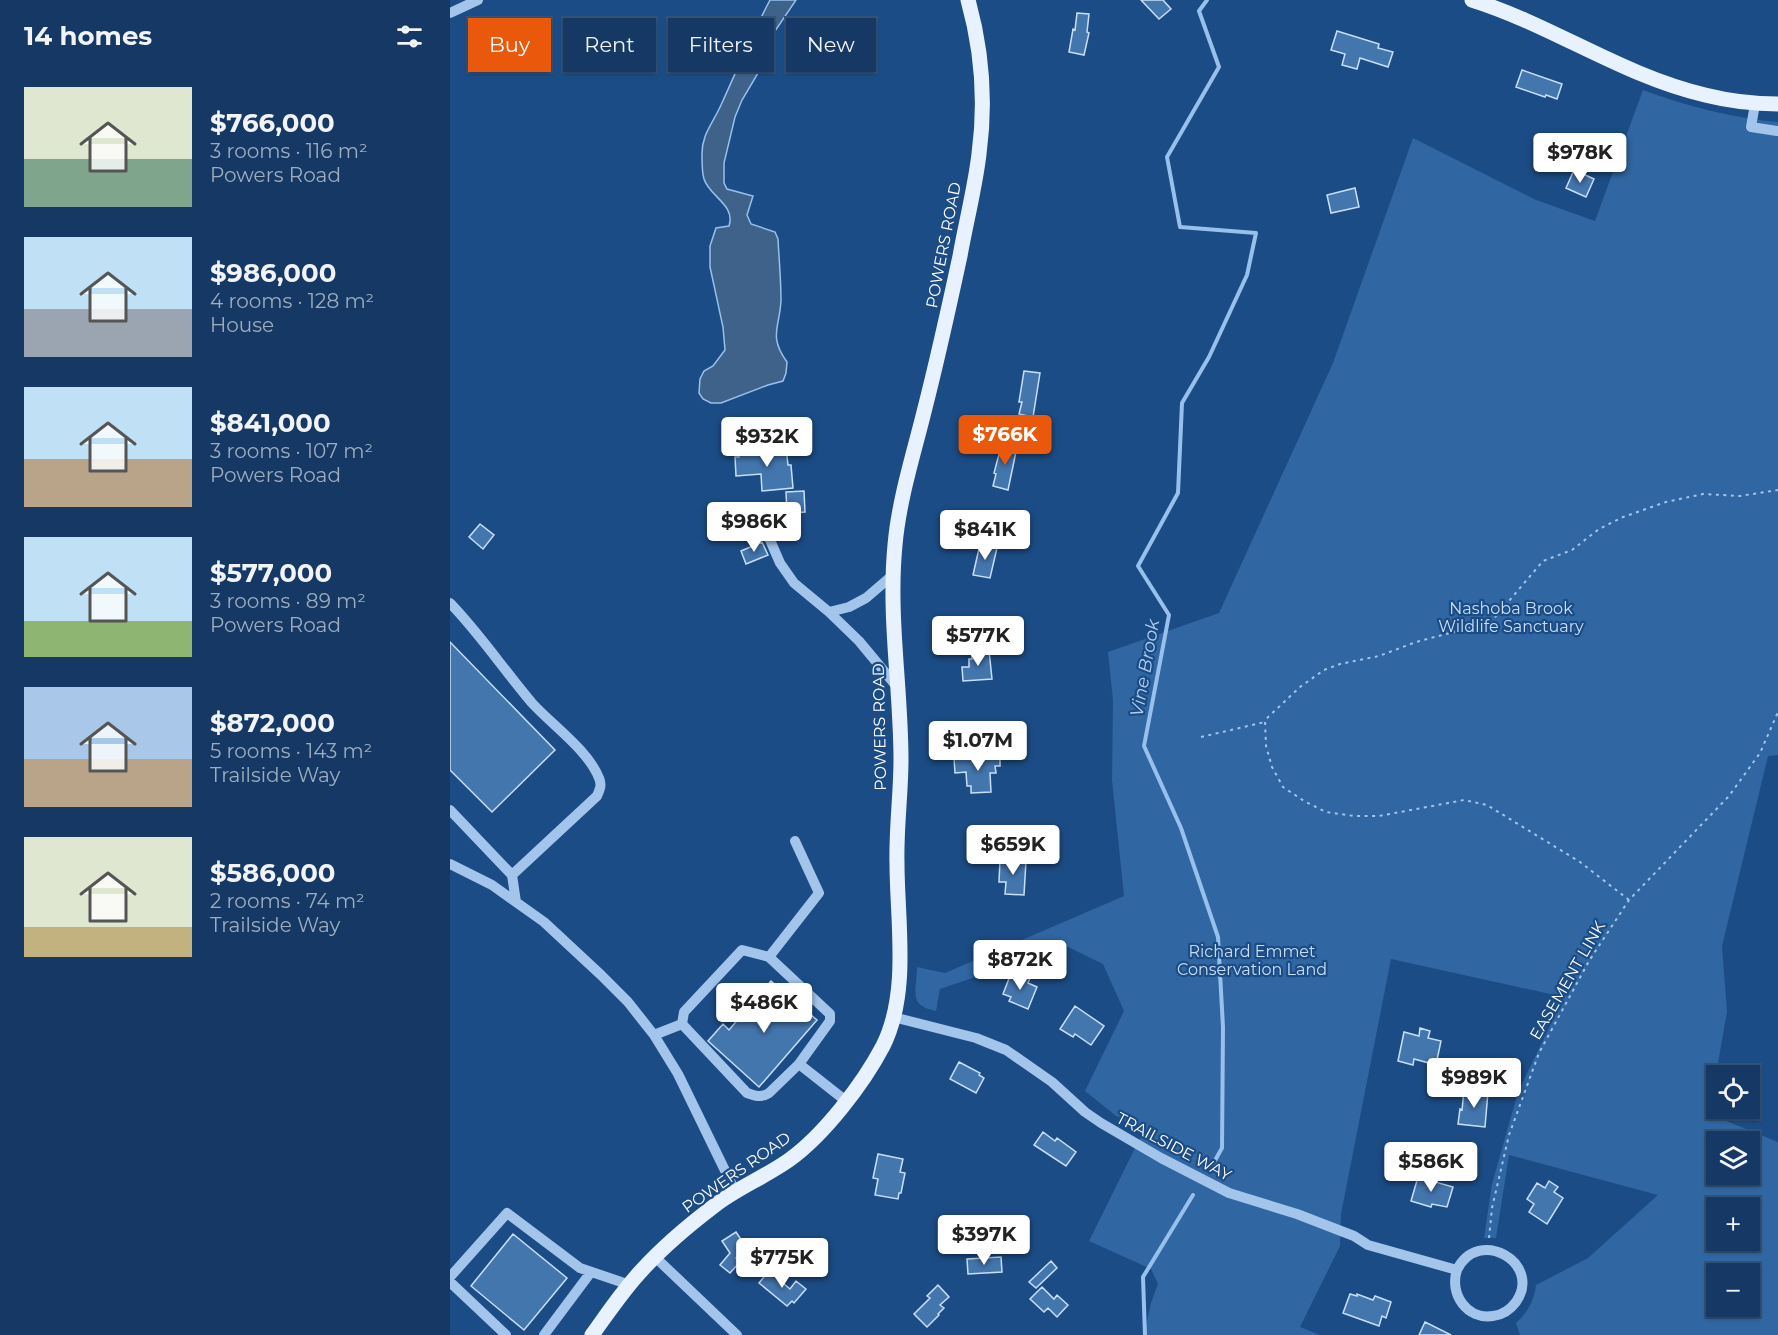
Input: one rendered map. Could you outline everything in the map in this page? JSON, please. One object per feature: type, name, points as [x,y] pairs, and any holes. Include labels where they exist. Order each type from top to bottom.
[{"type":"main road","name":"POWERS ROAD","points":[[592,1335],[640,1272],[655,1257],[702,1215],[735,1191],[793,1157],[828,1124],[864,1079],[883,1045],[893,1017],[898,992],[900,954],[897,863],[901,763],[899,689],[893,625],[895,545],[903,498],[944,330],[980,152],[982,74],[976,31],[968,0]]},
{"type":"main road","points":[[1472,0],[1516,16],[1643,74],[1705,95],[1755,104],[1778,105]]},
{"type":"street","points":[[450,13],[478,0]]},
{"type":"street","points":[[1755,104],[1751,127],[1777,131]]},
{"type":"street","points":[[754,515],[794,583],[860,641],[899,689]]},
{"type":"street","points":[[829,612],[849,607],[866,598],[894,574]]},
{"type":"street","points":[[450,603],[533,704],[589,761],[601,786],[597,796],[512,875]]},
{"type":"street","points":[[450,810],[512,875],[516,902]]},
{"type":"street","points":[[769,957],[819,892],[795,841]]},
{"type":"street","points":[[450,864],[492,885],[544,922],[628,1002],[654,1035],[678,1074],[735,1191]]},
{"type":"street","points":[[742,950],[769,957],[830,1014],[830,1021],[798,1064],[769,1094],[763,1097],[747,1093],[682,1024],[684,1012],[742,950]]},
{"type":"street","name":"TRAILSIDE WAY","points":[[893,1017],[976,1038],[1006,1050],[1052,1082],[1085,1112],[1101,1123],[1161,1158],[1229,1193],[1345,1232],[1368,1245],[1457,1270]]},
{"type":"street","points":[[654,1035],[682,1024]]},
{"type":"street","points":[[798,1064],[846,1101]]},
{"type":"street","points":[[450,1277],[507,1213],[580,1268],[630,1285]]},
{"type":"street","points":[[1478,1251],[1498,1251],[1515,1263],[1520,1272],[1522,1282],[1519,1297],[1505,1313],[1486,1317],[1475,1314],[1466,1309],[1460,1301],[1455,1281],[1457,1270],[1462,1262],[1478,1251]]},
{"type":"street","points":[[655,1257],[737,1335]]},
{"type":"street","points":[[543,1335],[591,1272]]},
{"type":"street","points":[[450,1282],[506,1335]]},
{"type":"path","points":[[1629,900],[1580,862],[1487,805],[1464,800],[1379,816],[1354,816],[1326,812],[1283,787],[1272,767],[1266,746],[1265,720],[1300,687],[1324,670],[1340,664],[1379,656],[1416,642],[1491,621],[1543,561],[1572,550],[1599,529],[1623,517],[1666,502],[1703,494],[1740,496],[1778,490]]},
{"type":"path","name":"EASEMENT LINK","points":[[1488,1250],[1492,1208],[1509,1135],[1539,1053],[1589,961],[1629,900],[1729,796],[1760,753],[1778,712]]},
{"type":"path","points":[[1201,737],[1265,722]]},
{"type":"green space","name":"Nashoba Brook Wildlife Sanctuary","points":[[1643,90],[1709,110],[1744,118],[1778,122],[1778,755],[1768,756],[1722,946],[1727,1012],[1718,1065],[1706,1065],[1706,1119],[1721,1119],[1751,1131],[1706,1131],[1706,1185],[1760,1185],[1760,1135],[1778,1142],[1778,1335],[1520,1335],[1516,1323],[1530,1306],[1536,1285],[1588,1258],[1658,1195],[1509,1155],[1496,1238],[1484,1238],[1492,1184],[1518,1092],[1564,997],[1391,959],[1341,1214],[1340,1246],[1300,1327],[1320,1335],[1144,1335],[1158,1284],[1151,1269],[1089,1241],[1143,1132],[1115,1115],[1085,1091],[1124,1011],[1103,964],[1066,946],[940,989],[936,1011],[917,1001],[915,990],[917,967],[945,973],[1124,896],[1112,780],[1113,700],[1108,652],[1219,613],[1333,363],[1413,138],[1536,200],[1595,221]]},
{"type":"shaded area","points":[[770,0],[796,0],[774,34],[774,18],[761,18]]},
{"type":"shaded area","points":[[736,72],[759,72],[735,117],[724,163],[724,183],[727,189],[753,196],[747,215],[751,224],[775,232],[778,239],[781,300],[776,338],[787,362],[783,381],[721,403],[711,403],[703,399],[699,393],[700,379],[704,371],[713,366],[725,350],[723,327],[710,267],[710,246],[716,228],[729,226],[730,219],[729,212],[704,179],[702,149],[708,129]]},
{"type":"building","points":[[1141,0],[1163,0],[1171,9],[1159,19]]},
{"type":"building","points":[[1077,13],[1089,14],[1087,32],[1089,33],[1084,55],[1069,52]]},
{"type":"building","points":[[1337,31],[1379,44],[1378,48],[1393,52],[1388,67],[1360,58],[1357,69],[1342,65],[1345,54],[1331,50]]},
{"type":"building","points":[[1522,70],[1562,84],[1557,99],[1516,87]]},
{"type":"building","points":[[1574,170],[1594,179],[1586,197],[1566,188]]},
{"type":"building","points":[[1355,188],[1359,207],[1331,213],[1327,195]]},
{"type":"building","points":[[1024,371],[1040,373],[1033,417],[1019,414]]},
{"type":"building","points":[[1002,443],[1017,447],[1008,490],[993,486]]},
{"type":"building","points":[[786,447],[788,465],[791,465],[793,488],[762,491],[761,474],[736,476],[735,457],[739,457],[738,452]]},
{"type":"building","points":[[804,491],[805,512],[787,513],[786,492]]},
{"type":"building","points":[[480,524],[494,535],[483,549],[469,537]]},
{"type":"building","points":[[762,542],[768,555],[746,564],[741,551]]},
{"type":"building","points":[[980,544],[997,548],[990,578],[973,575]]},
{"type":"building","points":[[450,642],[555,750],[492,812],[450,770]]},
{"type":"building","points":[[989,650],[992,679],[963,681],[962,667],[969,667],[969,659],[972,659],[971,651]]},
{"type":"building","points":[[1000,756],[1000,766],[995,766],[996,773],[990,773],[991,792],[971,793],[971,786],[967,786],[966,772],[955,773],[954,758]]},
{"type":"building","points":[[1000,860],[1026,861],[1024,895],[1005,894],[1006,882],[999,882]]},
{"type":"building","points":[[1022,973],[1031,976],[1028,983],[1037,987],[1028,1009],[1009,1001],[1011,997],[1003,994],[1010,976],[1019,979]]},
{"type":"building","points":[[771,981],[817,1020],[759,1087],[708,1041],[723,1024],[729,1030]]},
{"type":"building","points":[[1075,1006],[1104,1026],[1091,1045],[1075,1034],[1073,1037],[1060,1029]]},
{"type":"building","points":[[1420,1028],[1430,1031],[1428,1038],[1441,1041],[1437,1060],[1430,1059],[1429,1063],[1414,1059],[1413,1065],[1398,1061],[1404,1032],[1419,1036]]},
{"type":"building","points":[[959,1062],[980,1073],[979,1075],[984,1078],[976,1093],[950,1079]]},
{"type":"building","points":[[1464,1090],[1488,1092],[1485,1127],[1458,1124]]},
{"type":"building","points":[[1043,1132],[1055,1141],[1057,1138],[1076,1152],[1066,1166],[1034,1145]]},
{"type":"building","points":[[878,1154],[903,1159],[900,1172],[905,1173],[898,1199],[875,1195],[878,1179],[873,1178]]},
{"type":"building","points":[[1418,1177],[1453,1187],[1447,1207],[1432,1204],[1431,1207],[1411,1201]]},
{"type":"building","points":[[1549,1181],[1558,1187],[1554,1192],[1563,1198],[1547,1224],[1529,1212],[1534,1204],[1527,1199],[1537,1183],[1545,1188]]},
{"type":"building","points":[[736,1232],[748,1250],[736,1258],[739,1263],[730,1273],[720,1265],[730,1253],[722,1241]]},
{"type":"building","points":[[513,1234],[567,1278],[524,1330],[471,1286]]},
{"type":"building","points":[[1001,1257],[1002,1272],[968,1274],[967,1259]]},
{"type":"building","points":[[1051,1261],[1057,1268],[1036,1288],[1029,1282]]},
{"type":"building","points":[[769,1271],[790,1289],[796,1281],[806,1289],[794,1303],[792,1301],[787,1306],[759,1283]]},
{"type":"building","points":[[938,1285],[949,1297],[940,1305],[944,1308],[939,1315],[927,1327],[914,1314],[930,1298],[927,1296]]},
{"type":"building","points":[[1042,1287],[1054,1299],[1057,1295],[1068,1305],[1057,1317],[1048,1308],[1044,1312],[1030,1299]]},
{"type":"building","points":[[1350,1294],[1373,1300],[1375,1296],[1391,1302],[1386,1318],[1382,1316],[1379,1326],[1343,1313]]},
{"type":"building","points":[[1425,1322],[1451,1335],[1419,1335]]},
{"type":"waterway","name":"Vine Brook","points":[[1207,0],[1199,11],[1219,67],[1167,157],[1180,227],[1256,233],[1247,275],[1209,357],[1182,403],[1178,493],[1138,566],[1169,615],[1144,746],[1181,828],[1218,937],[1223,1027],[1222,1148],[1213,1164]]},
{"type":"waterway","name":"Vine Brook","points":[[1145,1335],[1143,1277],[1193,1195]]},
{"type":"park label","name":"Richard Emmet Conservation Land","points":[[1252,960]]}]
